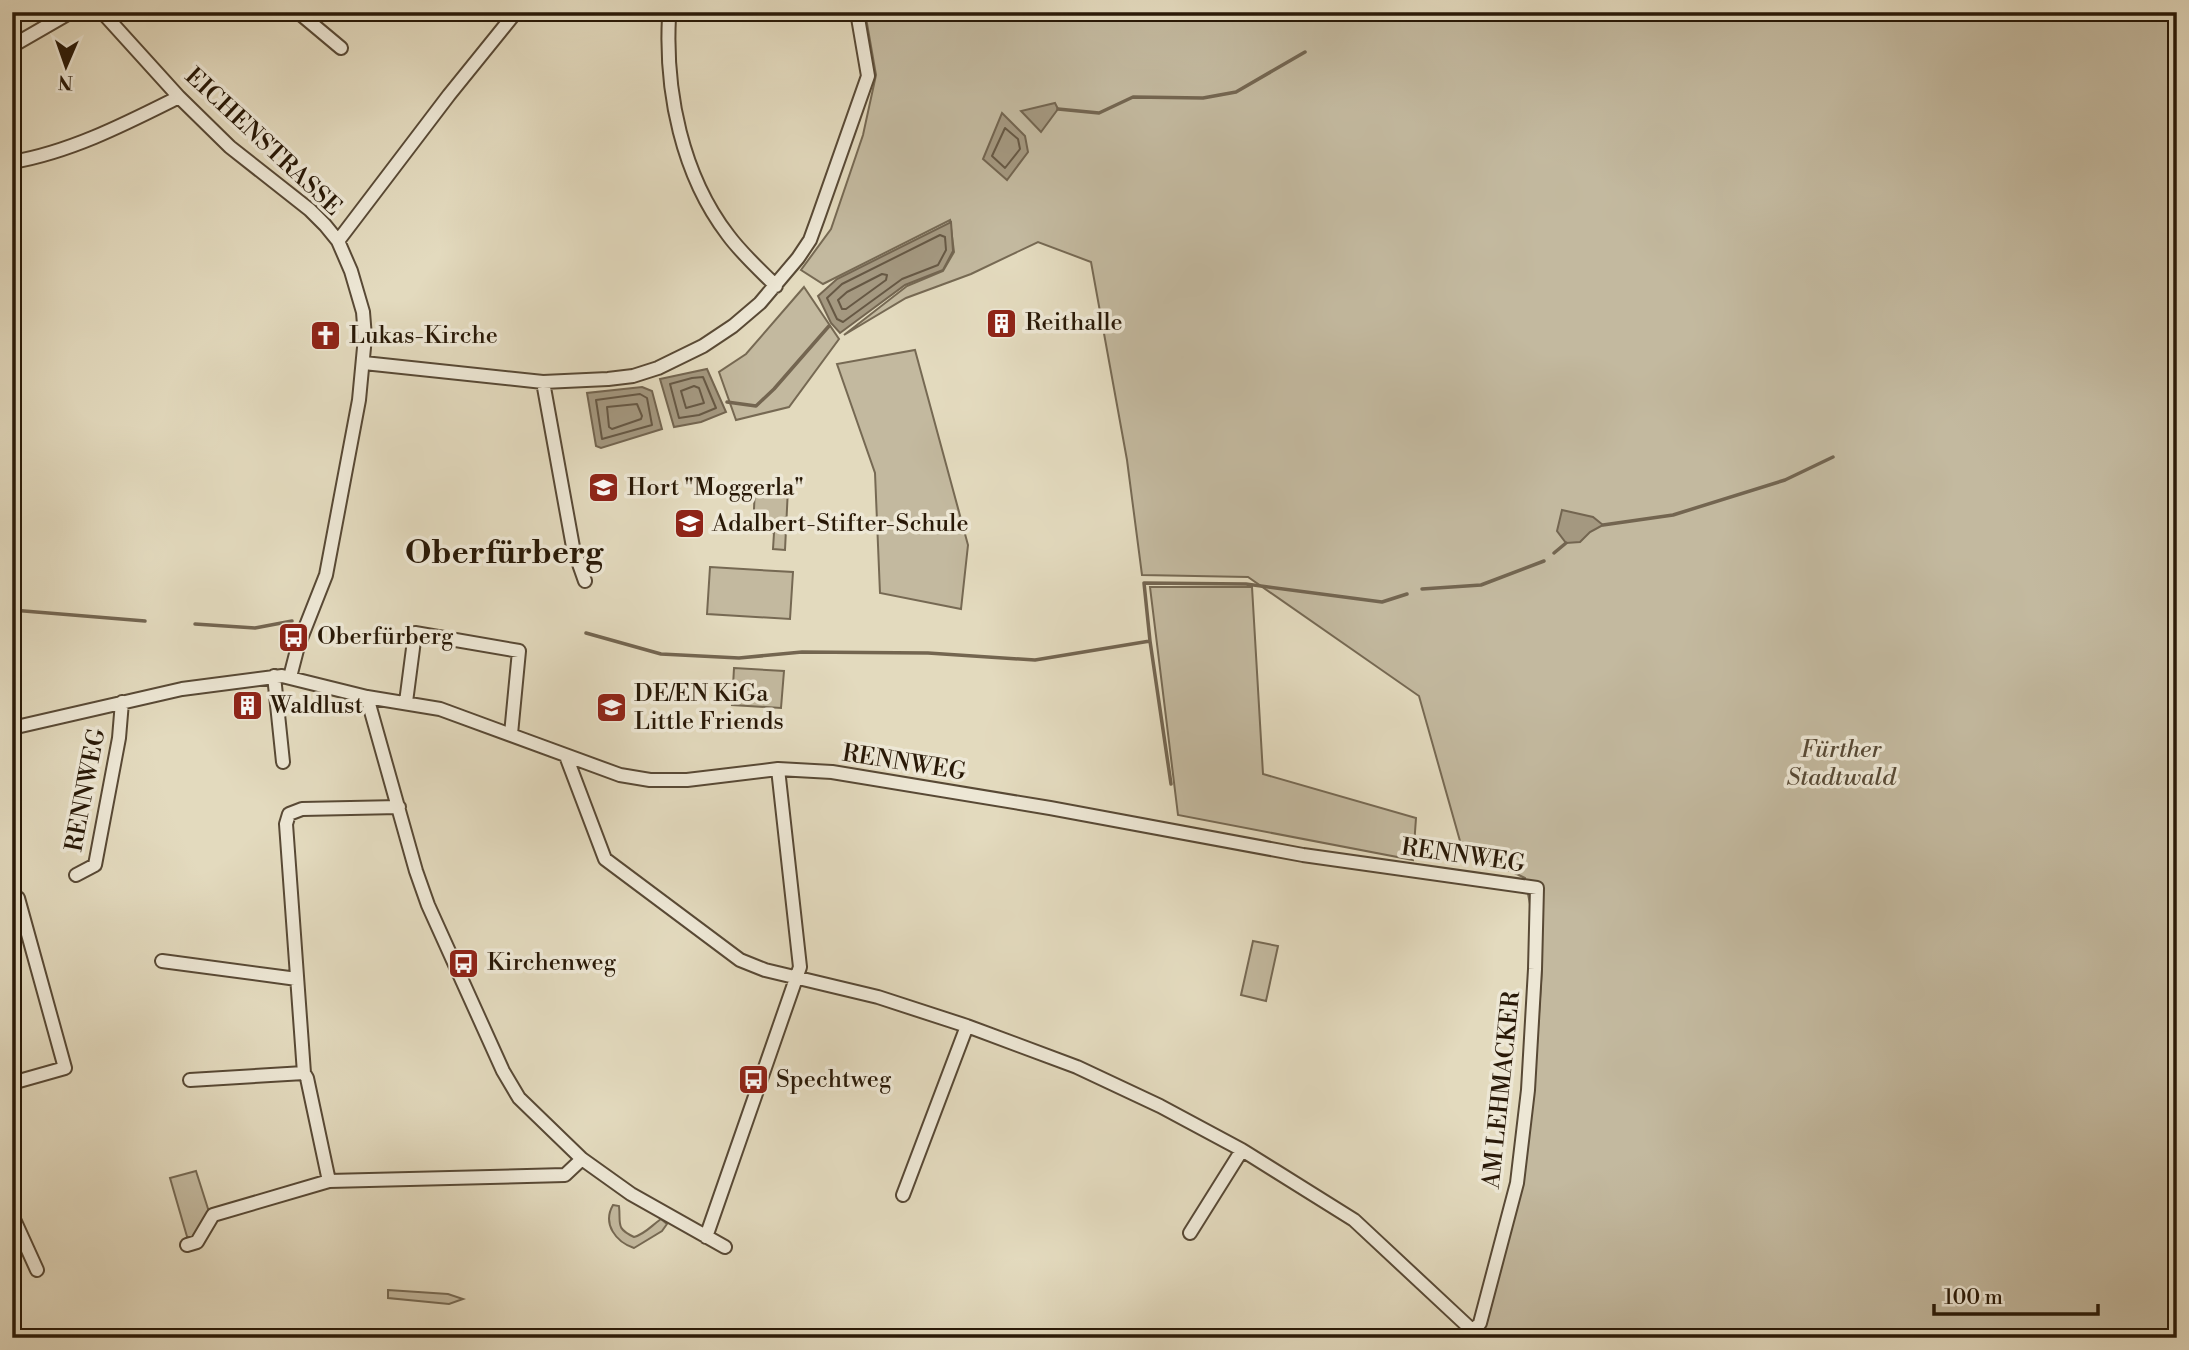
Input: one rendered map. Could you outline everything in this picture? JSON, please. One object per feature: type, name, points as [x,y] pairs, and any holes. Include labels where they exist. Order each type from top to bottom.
[{"type":"street","points":[[12,46],[71,12]]},
{"type":"street","name":"EICHENSTRASSE","points":[[102,12],[230,147],[310,210],[338,241],[351,271],[363,312],[364,363],[326,575],[298,646],[290,677]]},
{"type":"street","points":[[298,12],[341,48]]},
{"type":"street","points":[[338,241],[516,12]]},
{"type":"street","points":[[364,363],[543,382],[608,379],[633,376],[658,368],[703,346],[733,326],[776,286],[810,240],[868,76],[858,12]]},
{"type":"street","points":[[669,17],[669,74],[680,133],[693,174],[708,206],[729,237],[776,286]]},
{"type":"street","points":[[12,162],[66,148],[141,116],[179,96]]},
{"type":"street","points":[[543,382],[573,547],[585,581]]},
{"type":"street","points":[[406,702],[415,633],[519,651],[511,734]]},
{"type":"street","points":[[274,677],[282,762]]},
{"type":"street","name":"RENNWEG","points":[[12,728],[182,690],[290,677],[367,697],[440,709],[620,775],[650,780],[687,780],[778,769],[832,772],[1050,808],[1303,855],[1537,888]]},
{"type":"street","points":[[367,697],[428,905],[503,1071],[519,1098],[582,1159],[631,1194],[725,1247]]},
{"type":"street","name":"RENNWEG","points":[[76,875],[95,865],[119,738],[122,702]]},
{"type":"street","points":[[566,757],[605,859],[740,960],[765,970],[878,997],[967,1026],[1077,1067],[1160,1105],[1242,1150],[1190,1233]]},
{"type":"street","points":[[706,1237],[800,967],[778,769]]},
{"type":"street","points":[[329,1181],[304,1073],[285,832],[289,814],[302,809],[398,807]]},
{"type":"street","name":"AM LEHMACKER","points":[[1242,1150],[1354,1220],[1473,1331],[1480,1323],[1517,1183],[1528,1090],[1537,888]]},
{"type":"street","points":[[12,900],[18,898],[65,1068],[12,1083]]},
{"type":"street","points":[[162,961],[297,979]]},
{"type":"street","points":[[903,1195],[967,1026]]},
{"type":"street","points":[[190,1080],[304,1073]]},
{"type":"street","points":[[187,1245],[197,1242],[213,1215],[329,1181],[565,1175],[582,1159]]},
{"type":"street","points":[[12,1215],[37,1270]]},
{"type":"green space","name":"Fürther Stadtwald","points":[[865,12],[2177,12],[2177,1338],[1482,1338],[1479,1335],[1523,1166],[1534,1091],[1542,967],[1525,878],[1462,848],[1419,696],[1248,577],[1142,575],[1127,460],[1091,262],[1038,242],[971,274],[906,298],[844,335],[907,286],[943,271],[954,252],[950,220],[823,284],[801,270],[831,229],[863,135],[876,75]]},
{"type":"green space","points":[[804,287],[839,339],[789,407],[736,420],[719,372],[746,354]]},
{"type":"green space","points":[[915,350],[968,545],[961,609],[880,593],[875,473],[837,364]]},
{"type":"green space","points":[[755,486],[788,488],[785,550],[773,549],[774,533],[753,532]]},
{"type":"green space","points":[[710,567],[793,572],[790,619],[707,614]]},
{"type":"green space","points":[[1150,587],[1252,587],[1263,774],[1416,818],[1413,860],[1178,815]]},
{"type":"green space","points":[[734,668],[784,671],[781,708],[732,705]]},
{"type":"green space","points":[[1253,941],[1278,946],[1266,1001],[1241,995]]},
{"type":"green space","points":[[196,1171],[210,1215],[196,1237],[188,1240],[170,1178]]},
{"type":"green space","points":[[613,1205],[619,1206],[621,1228],[634,1237],[661,1219],[667,1224],[662,1231],[634,1248],[617,1237],[610,1225]]},
{"type":"green space","points":[[388,1290],[448,1294],[463,1299],[449,1304],[388,1298]]},
{"type":"water","points":[[1055,103],[1058,109],[1041,132],[1021,111]]},
{"type":"water","points":[[1002,113],[1025,136],[1028,152],[1007,180],[983,159]]},
{"type":"water","points":[[951,222],[953,251],[943,270],[905,285],[840,333],[831,323],[818,296],[837,279]]},
{"type":"water","points":[[707,369],[726,412],[701,422],[674,427],[660,379]]},
{"type":"water","points":[[642,387],[652,391],[662,429],[601,448],[596,446],[587,393]]},
{"type":"water","points":[[1562,510],[1593,517],[1603,525],[1580,542],[1566,543],[1557,531]]},
{"type":"waterway","points":[[1058,109],[1099,113],[1133,97],[1203,98],[1236,92],[1305,52]]},
{"type":"waterway","points":[[727,402],[756,406],[829,326]]},
{"type":"waterway","points":[[1603,525],[1673,515],[1785,480],[1833,457]]},
{"type":"waterway","points":[[1554,553],[1566,543]]},
{"type":"waterway","points":[[1422,589],[1481,585],[1544,561]]},
{"type":"waterway","points":[[586,633],[661,654],[739,658],[802,652],[928,653],[1035,660],[1150,641],[1144,583],[1246,584],[1382,602],[1407,594]]},
{"type":"waterway","points":[[12,610],[145,621]]},
{"type":"waterway","points":[[195,624],[255,628],[292,621]]},
{"type":"waterway","points":[[1150,641],[1171,784]]},
{"type":"place","name":"Reithalle","points":[[1002,323]]},
{"type":"place","name":"Lukas-Kirche","points":[[326,336]]},
{"type":"place","name":"Hort \"Moggerla\"","points":[[604,488]]},
{"type":"place","name":"Adalbert-Stifter-Schule","points":[[689,524]]},
{"type":"place","name":"Oberfürberg","points":[[294,637]]},
{"type":"place","name":"Waldlust","points":[[247,706]]},
{"type":"place","name":"DE/EN KiGa Little Friends","points":[[611,708]]},
{"type":"place","name":"Kirchenweg","points":[[464,963]]},
{"type":"place","name":"Spechtweg","points":[[753,1080]]},
{"type":"district","name":"Oberfürberg","points":[[504,553]]}]
